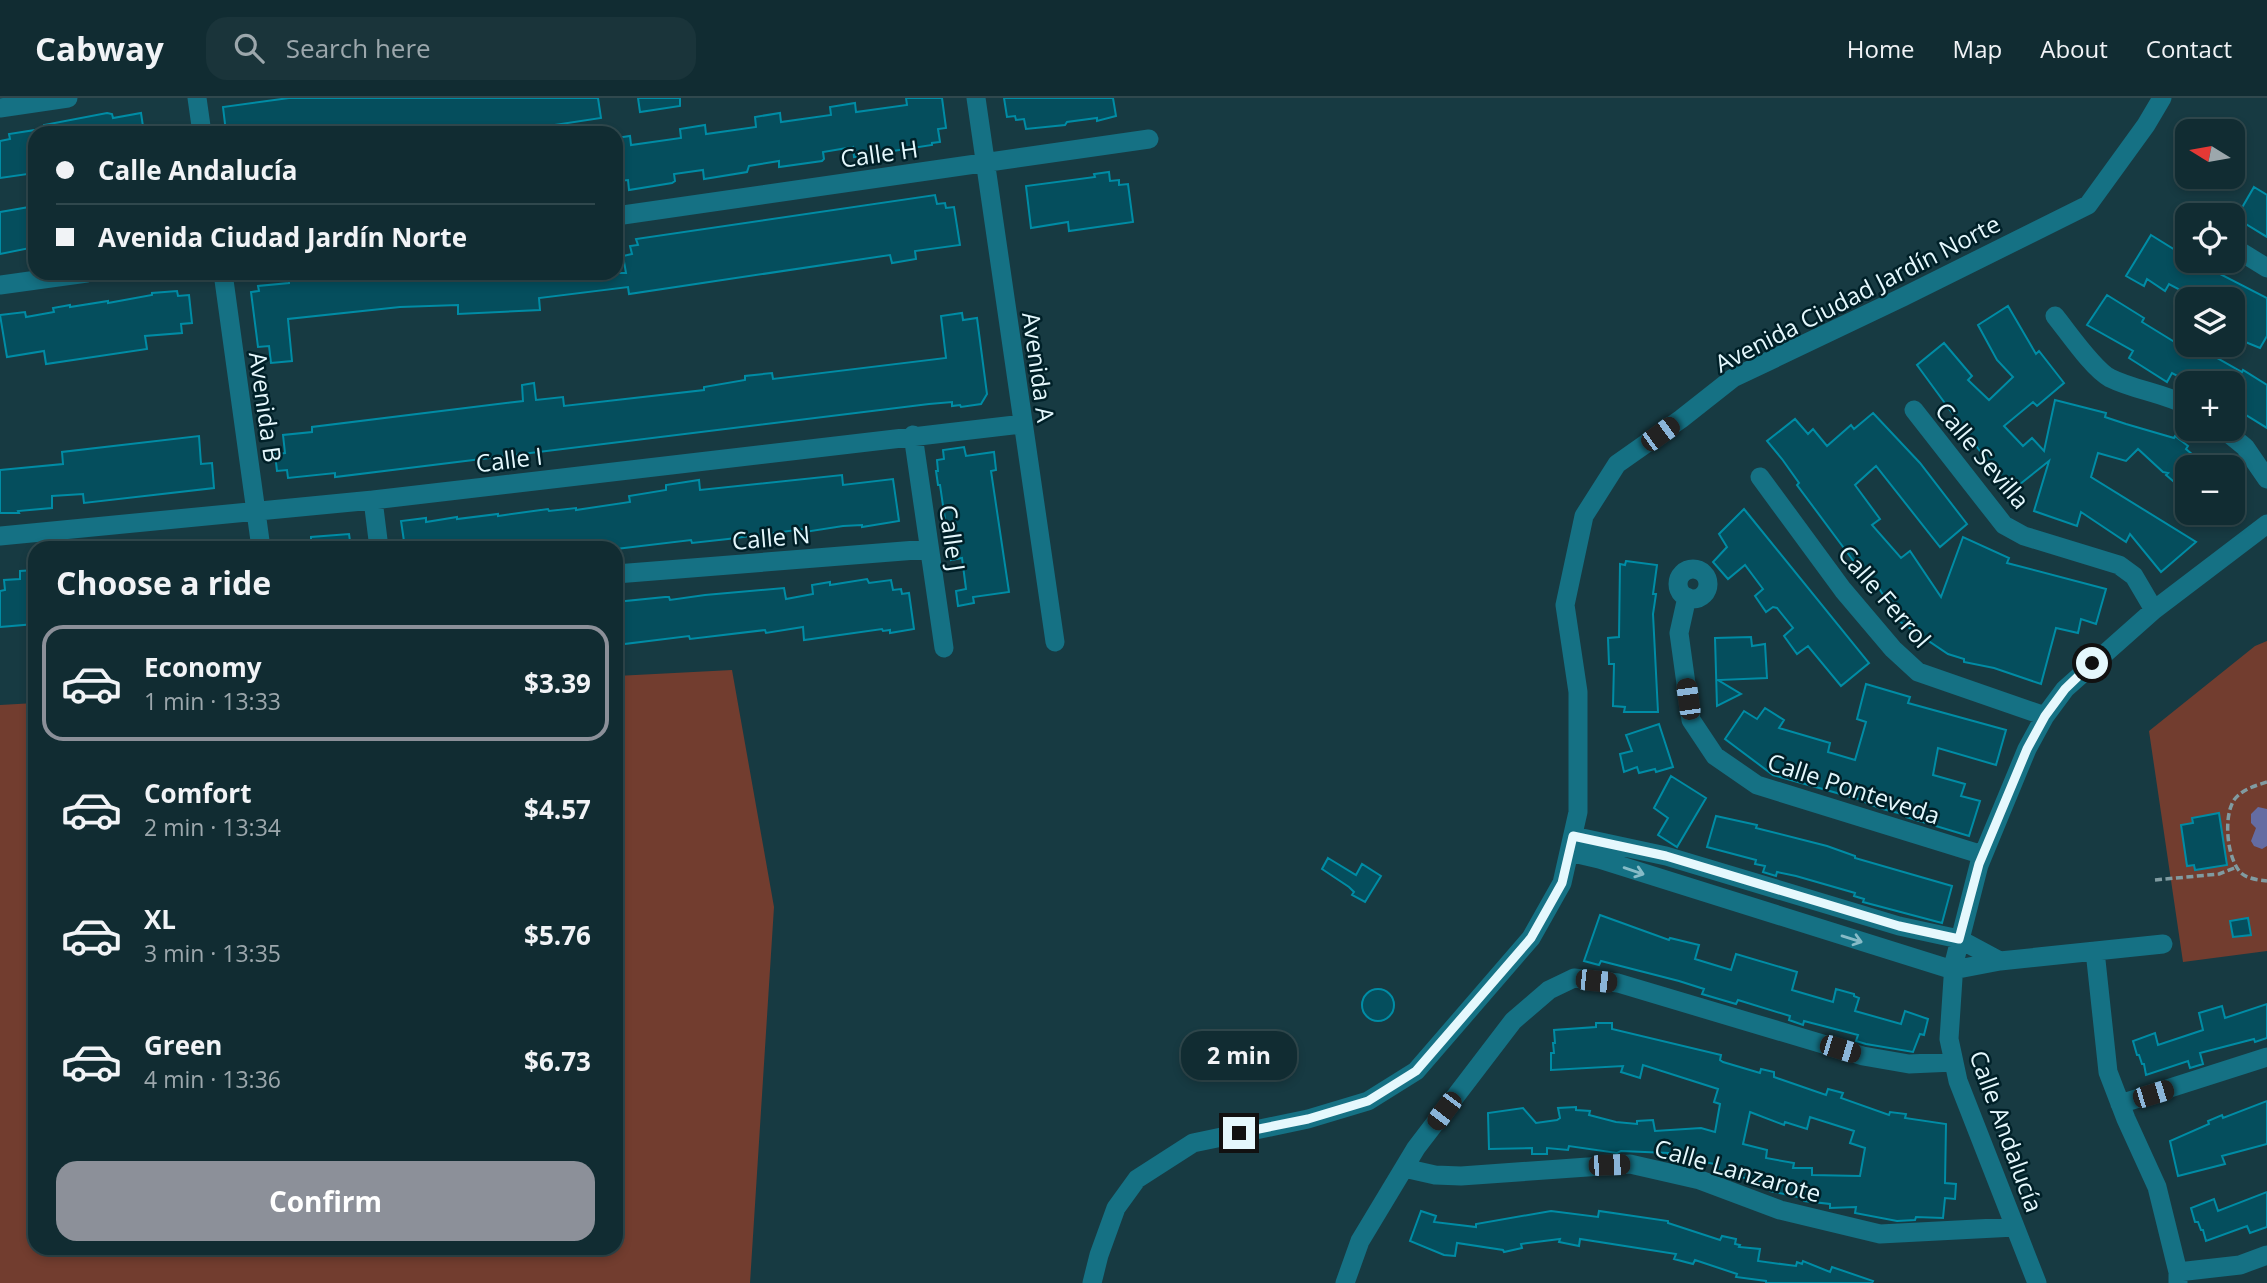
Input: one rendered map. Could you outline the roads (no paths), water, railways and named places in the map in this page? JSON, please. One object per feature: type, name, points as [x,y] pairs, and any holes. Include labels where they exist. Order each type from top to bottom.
[{"type":"street","points":[[0,108],[68,98]]},
{"type":"street","points":[[197,98],[201,126]]},
{"type":"street","name":"Avenida A","points":[[976,98],[1055,642]]},
{"type":"street","name":"Avenida Ciudad Jardín Norte","points":[[1092,1283],[1115,1208],[1137,1178],[1193,1143],[1308,1119],[1368,1101],[1416,1071],[1531,938],[1562,883],[1578,812],[1577,692],[1565,605],[1584,516],[1617,464],[1733,378],[2088,205],[2146,125],[2161,98]]},
{"type":"street","name":"Calle H","points":[[623,215],[1149,139]]},
{"type":"street","points":[[2245,254],[2267,268]]},
{"type":"street","points":[[0,285],[37,280]]},
{"type":"street","name":"Avenida B","points":[[224,280],[260,541]]},
{"type":"street","points":[[2055,316],[2086,355],[2108,377],[2175,400]]},
{"type":"street","name":"Calle Sevilla","points":[[1914,410],[2004,525],[2024,536],[2119,565],[2134,576],[2154,610]]},
{"type":"street","name":"Calle I","points":[[0,536],[373,500],[1022,424]]},
{"type":"street","name":"Calle J","points":[[913,435],[944,648]]},
{"type":"street","points":[[2238,441],[2267,478]]},
{"type":"street","name":"Calle Ferrol","points":[[1760,477],[1843,590],[1892,649],[1918,672],[2045,716]]},
{"type":"street","points":[[373,500],[378,541]]},
{"type":"street","name":"Calle Andalucía","points":[[2036,1283],[1958,1081],[1949,1039],[1953,970],[1983,855],[2027,749],[2045,716],[2065,689],[2154,610],[2267,524]]},
{"type":"street","name":"Calle N","points":[[623,573],[929,549]]},
{"type":"street","name":"Calle Ponteveda","points":[[1687,597],[1679,633],[1691,720],[1715,756],[1757,785],[1983,855]]},
{"type":"street","points":[[1571,844],[1666,856],[1899,926],[1959,939],[2000,961]]},
{"type":"street","points":[[1571,844],[1599,859],[1953,970],[2000,961],[2163,944]]},
{"type":"street","points":[[2095,951],[2108,1072],[2157,1187],[2178,1278],[2240,1265],[2267,1255]]},
{"type":"street","points":[[1345,1283],[1360,1241],[1416,1148],[1513,1021],[1549,990],[1574,978],[1618,983],[1863,1056],[1909,1064],[1954,1062]]},
{"type":"street","points":[[2120,1104],[2267,1057]]},
{"type":"street","name":"Calle Lanzarote","points":[[1404,1168],[1434,1175],[1461,1176],[1630,1164],[1700,1180],[1780,1210],[1880,1234],[2015,1227]]},
{"type":"water","points":[[2258,807],[2267,809],[2267,846],[2262,849],[2254,846],[2251,841],[2256,828],[2251,823],[2251,814]]}]
